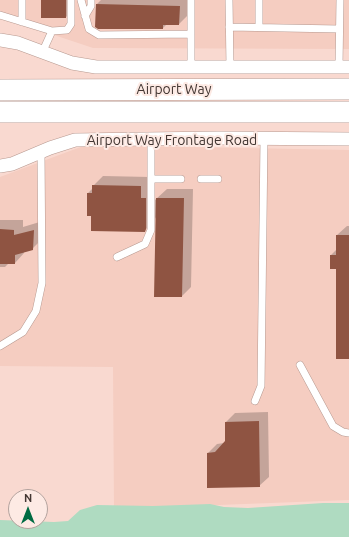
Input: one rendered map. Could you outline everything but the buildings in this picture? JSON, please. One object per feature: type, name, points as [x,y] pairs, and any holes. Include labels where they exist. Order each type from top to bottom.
[{"type":"main road","name":"Airport Way","points":[[0,90],[349,89]]},
{"type":"main road","name":"Airport Way","points":[[0,112],[349,112]]},
{"type":"street","points":[[0,40],[18,43],[72,64],[96,67],[344,67]]},
{"type":"street","name":"Airport Way Frontage Road","points":[[0,166],[12,164],[75,140],[349,139]]},
{"type":"lane","points":[[22,0],[22,22]]},
{"type":"lane","points":[[0,15],[52,31],[67,30],[71,24],[72,0]]},
{"type":"lane","points":[[81,0],[89,29],[99,35],[191,34]]},
{"type":"lane","points":[[85,16],[91,6],[92,0]]},
{"type":"lane","points":[[191,0],[191,67]]},
{"type":"lane","points":[[229,0],[230,66]]},
{"type":"lane","points":[[259,0],[259,27]]},
{"type":"lane","points":[[340,0],[339,29],[344,67]]},
{"type":"lane","points":[[229,27],[339,29]]},
{"type":"lane","points":[[42,53],[52,31]]},
{"type":"lane","points":[[117,258],[145,244],[150,230],[151,139]]},
{"type":"lane","points":[[255,401],[262,386],[264,139]]},
{"type":"lane","points":[[0,346],[23,332],[36,311],[42,283],[41,152]]},
{"type":"lane","points":[[151,179],[181,179]]},
{"type":"lane","points":[[201,179],[218,180]]},
{"type":"lane","points":[[300,366],[333,426],[343,432],[349,433]]},
{"type":"shaded area","points":[[0,0],[349,0],[349,49],[93,48],[0,17]]},
{"type":"shaded area","points":[[86,145],[349,150],[349,500],[114,509],[113,367],[0,366],[0,177]]},
{"type":"green space","points":[[323,503],[349,503],[349,537],[0,537],[0,520],[8,520],[8,529],[48,529],[48,522],[68,521],[80,510],[97,505],[153,506],[210,504],[224,507],[248,508]]}]
